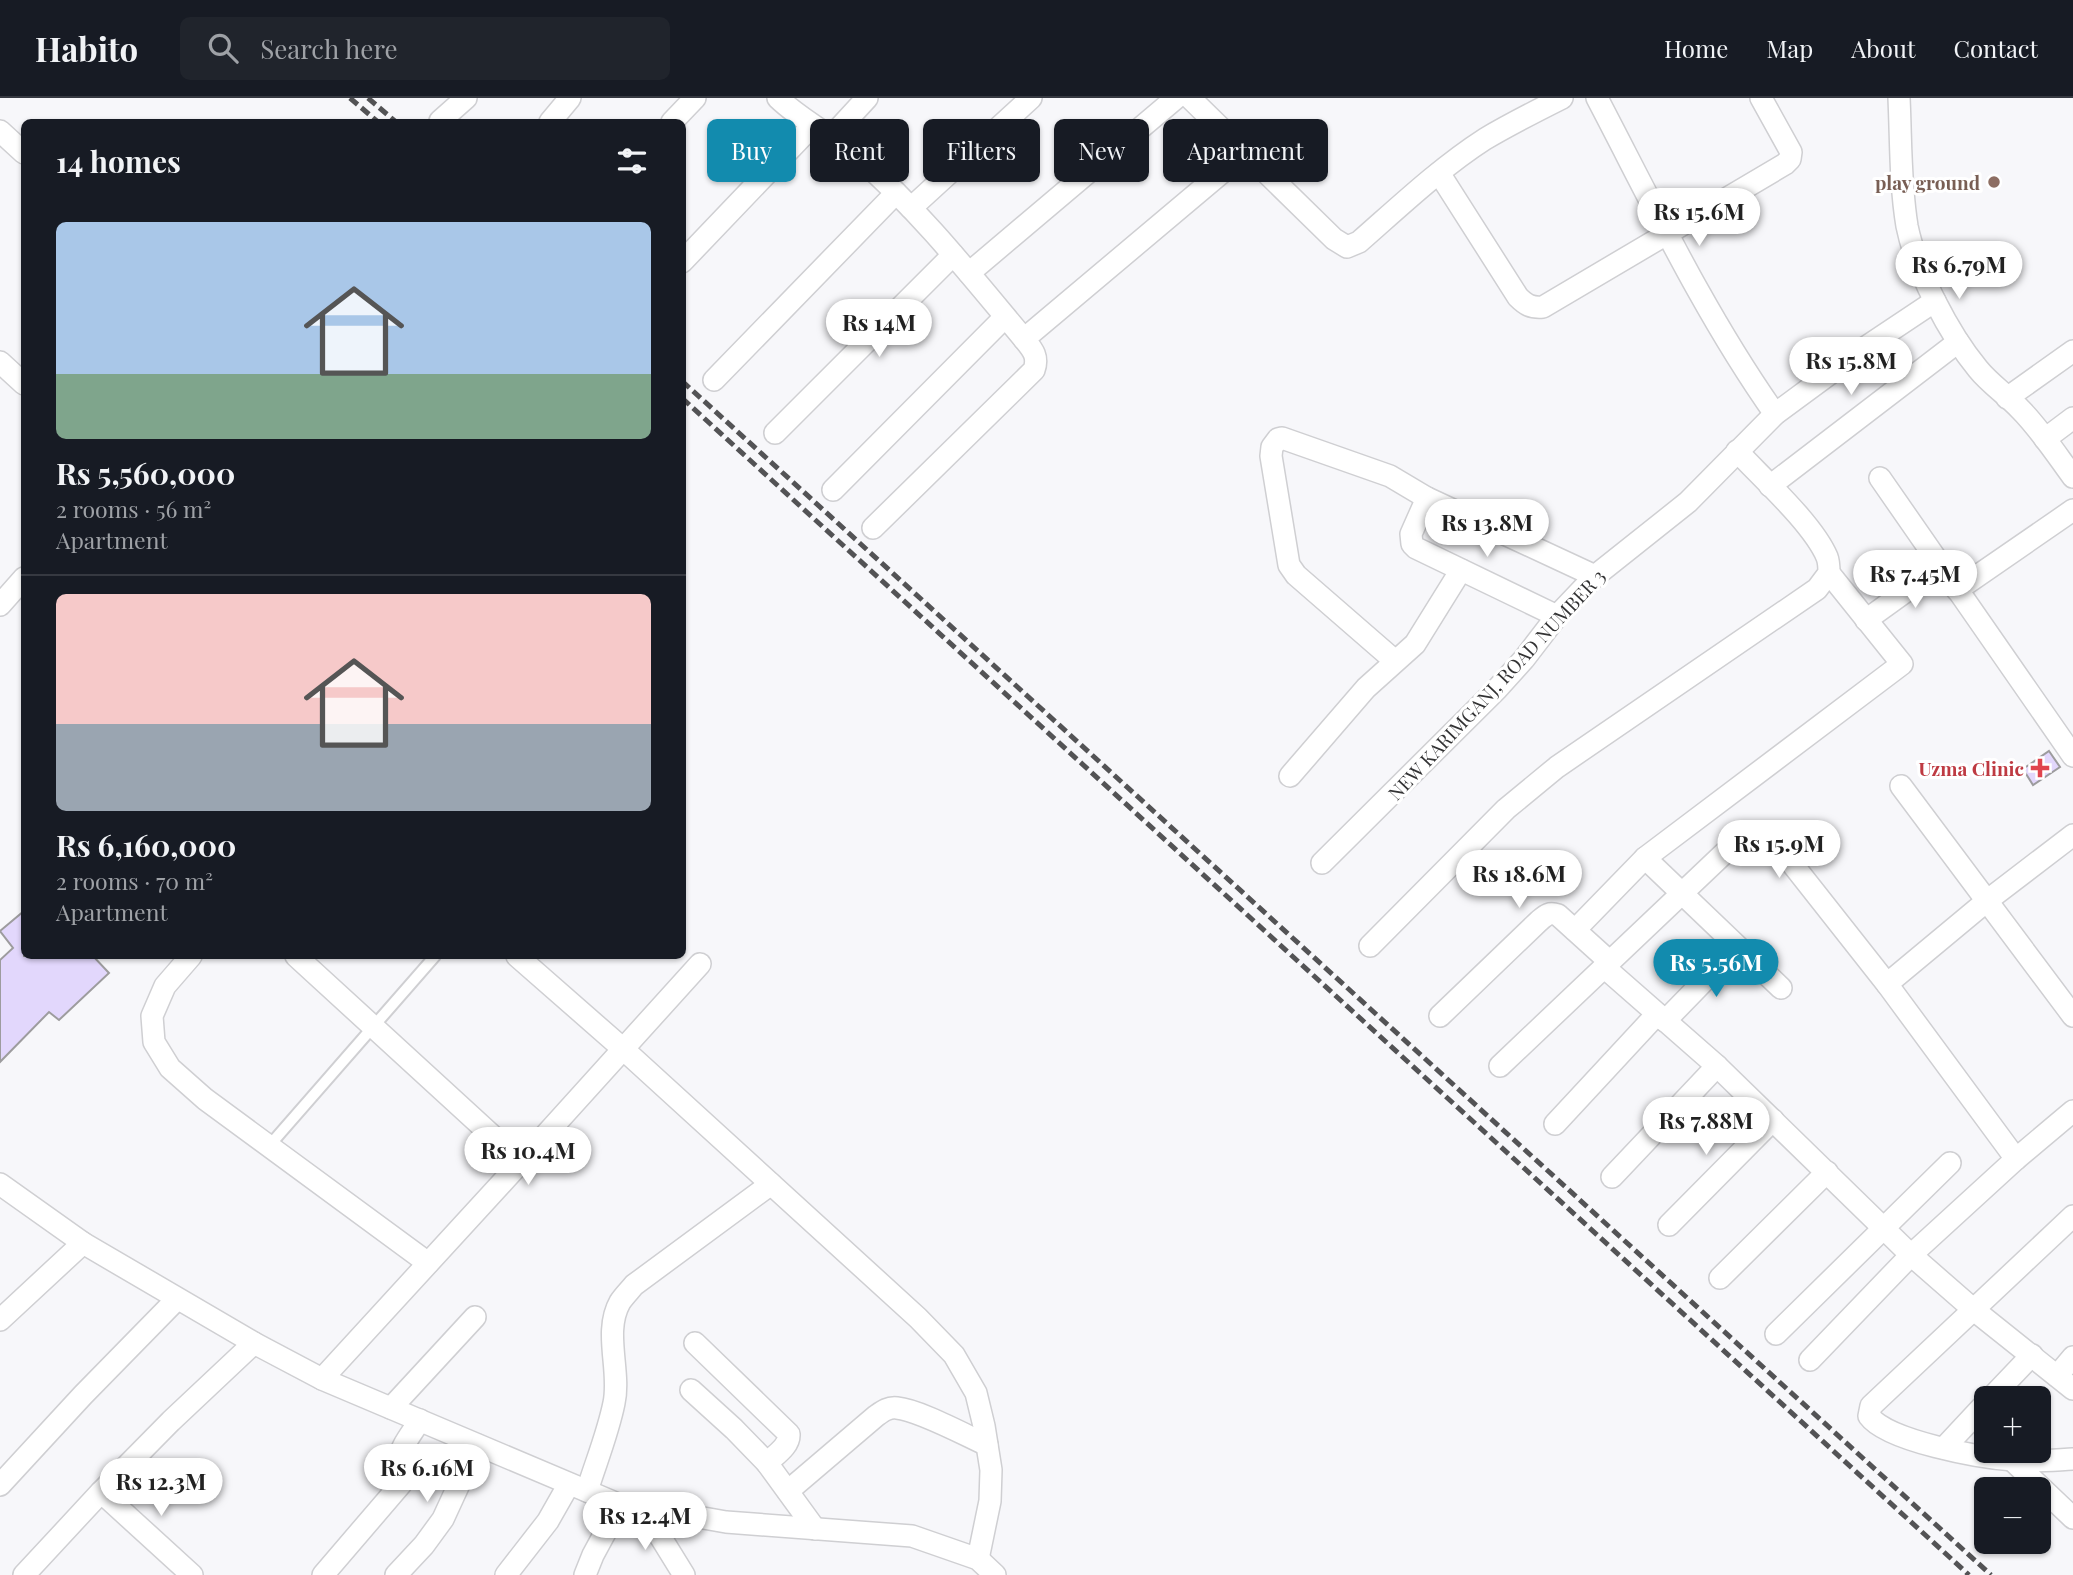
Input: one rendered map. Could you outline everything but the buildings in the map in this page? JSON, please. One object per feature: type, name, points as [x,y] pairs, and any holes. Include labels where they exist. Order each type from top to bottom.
[{"type":"street","points":[[442,119],[466,98]]},
{"type":"street","points":[[552,119],[570,98]]},
{"type":"street","points":[[675,119],[695,98]]},
{"type":"street","points":[[778,98],[810,125]]},
{"type":"street","points":[[848,119],[867,98]]},
{"type":"street","points":[[714,380],[903,201],[1031,98]]},
{"type":"street","points":[[969,273],[1176,98]]},
{"type":"street","points":[[1191,98],[1212,119]]},
{"type":"street","points":[[1276,182],[1342,245],[1348,247],[1359,242],[1439,173],[1484,140],[1562,98]]},
{"type":"street","points":[[1597,98],[1667,233],[1745,372],[1775,414]]},
{"type":"street","points":[[1439,173],[1518,297],[1526,305],[1543,307],[1786,164],[1791,152],[1761,98]]},
{"type":"street","points":[[1899,98],[1903,186],[1908,227],[1918,261],[1935,301],[1977,369],[2020,409],[2073,477]]},
{"type":"street","points":[[686,258],[810,128]]},
{"type":"street","points":[[0,131],[21,150]]},
{"type":"street","points":[[873,528],[1034,370],[1037,362],[1035,354],[1024,339],[969,273],[884,182]]},
{"type":"street","points":[[1024,339],[1211,182]]},
{"type":"street","points":[[775,433],[953,255]]},
{"type":"street","name":"NEW KARIMGANJ, ROAD NUMBER 3","points":[[1322,863],[1497,689],[1557,616],[1595,576],[1688,502],[1775,414],[1866,347],[1935,301]]},
{"type":"street","points":[[833,490],[1005,317]]},
{"type":"street","points":[[1770,486],[1958,342]]},
{"type":"street","points":[[2007,398],[2073,351]]},
{"type":"street","points":[[0,362],[21,381]]},
{"type":"street","points":[[2045,439],[2073,418]]},
{"type":"street","points":[[1395,661],[1296,575],[1289,565],[1277,502],[1272,447],[1274,442],[1282,438],[1390,476],[1427,498],[1595,576]]},
{"type":"street","points":[[1575,930],[1645,858],[1902,664],[1829,573],[1828,558],[1812,534],[1737,451]]},
{"type":"street","points":[[1880,478],[2073,756]]},
{"type":"street","points":[[1427,498],[1412,534],[1412,544],[1416,548],[1557,616]]},
{"type":"street","points":[[1957,590],[2073,510]]},
{"type":"street","points":[[1866,620],[1941,566]]},
{"type":"street","points":[[1290,776],[1366,688],[1415,644],[1461,570]]},
{"type":"street","points":[[1370,946],[1506,809],[1597,738],[1818,589],[1829,573]]},
{"type":"street","points":[[0,605],[21,581]]},
{"type":"street","points":[[1901,786],[2072,1010]]},
{"type":"street","points":[[1500,1066],[1737,842],[1751,835],[1762,834],[1775,842],[1887,984],[2016,1159]]},
{"type":"street","points":[[1887,984],[1987,900],[2073,835]]},
{"type":"street","points":[[1645,858],[1781,988]]},
{"type":"street","points":[[1440,1016],[1546,914],[1552,912],[1558,915],[1661,1018],[1717,1066],[1911,1255],[1974,1310],[2065,1382],[2073,1357]]},
{"type":"street","points":[[1555,1124],[1737,947]]},
{"type":"street","points":[[188,959],[165,986],[152,1016],[154,1042],[170,1068],[205,1099],[428,1263]]},
{"type":"street","points":[[299,959],[521,1162]]},
{"type":"street","points":[[520,959],[918,1318],[954,1355],[976,1393],[991,1470],[990,1501],[978,1559]]},
{"type":"street","points":[[323,1378],[699,964]]},
{"type":"street","points":[[1612,1177],[1717,1066]]},
{"type":"street","points":[[1810,1360],[1911,1255],[2073,1111]]},
{"type":"street","points":[[1669,1225],[1773,1120]]},
{"type":"street","points":[[1776,1334],[1950,1163]]},
{"type":"street","points":[[1720,1278],[1827,1172]]},
{"type":"street","points":[[0,1184],[83,1243],[254,1343],[323,1378],[620,1505],[726,1522],[912,1536],[978,1559],[995,1575]]},
{"type":"street","points":[[506,1575],[578,1488],[615,1402],[614,1318],[621,1301],[634,1285],[771,1184]]},
{"type":"street","points":[[1974,1454],[1916,1441],[1878,1425],[1869,1416],[1871,1406],[1974,1310],[2069,1227]]},
{"type":"street","points":[[0,1320],[83,1243]]},
{"type":"street","points":[[0,1485],[177,1299]]},
{"type":"street","points":[[391,1408],[475,1317]]},
{"type":"street","points":[[24,1575],[170,1421],[254,1343]]},
{"type":"street","points":[[695,1343],[789,1434],[790,1440],[787,1444],[767,1463]]},
{"type":"street","points":[[2002,1386],[2032,1355]]},
{"type":"street","points":[[691,1390],[767,1463],[815,1529]]},
{"type":"street","points":[[788,1491],[887,1408],[898,1408],[927,1418],[987,1445]]},
{"type":"street","points":[[1944,1448],[1974,1417]]},
{"type":"street","points":[[323,1575],[401,1484],[401,1451],[420,1420]]},
{"type":"street","points":[[396,1575],[424,1545],[443,1518],[477,1445]]},
{"type":"street","points":[[2051,1460],[2073,1459]]},
{"type":"street","points":[[2015,1463],[2073,1518]]},
{"type":"street","points":[[101,1492],[192,1575]]},
{"type":"street","points":[[585,1575],[620,1505]]},
{"type":"street","points":[[642,1507],[684,1575]]},
{"type":"lane","points":[[269,1146],[432,959]]},
{"type":"railway","points":[[350,98],[374,119]]},
{"type":"railway","points":[[368,98],[392,119]]},
{"type":"railway","points":[[686,385],[1991,1575]]},
{"type":"railway","points":[[686,402],[1969,1575]]},
{"type":"place","name":"play ground","points":[[1994,182]]},
{"type":"place","name":"Uzma Clinic","points":[[2040,768]]}]
